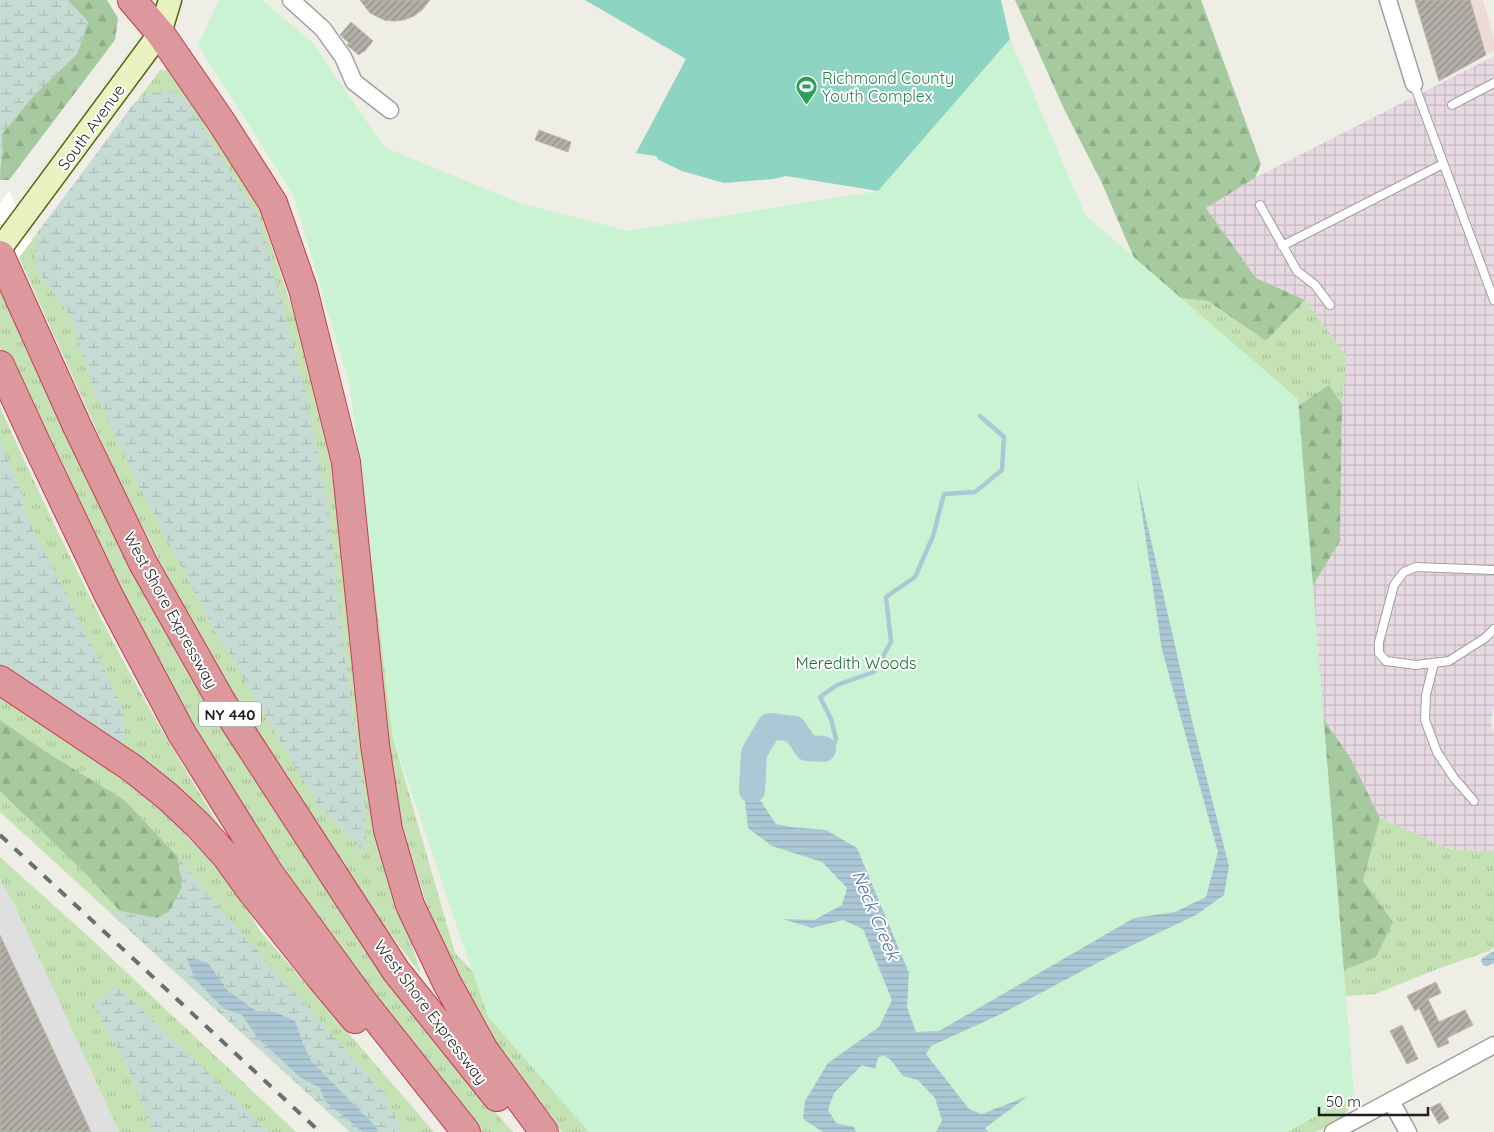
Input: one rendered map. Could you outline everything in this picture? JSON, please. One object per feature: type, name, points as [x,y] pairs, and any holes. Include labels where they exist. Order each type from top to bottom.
[{"type":"highway","points":[[132,0],[160,33],[222,123],[273,203],[303,289],[346,462],[374,745],[388,830],[410,905],[446,983],[484,1050],[544,1132]]},
{"type":"highway","name":"West Shore Expressway","points":[[0,255],[77,426],[143,563],[221,701],[396,971],[488,1087],[528,1132]]},
{"type":"highway","name":"NY 440","points":[[0,365],[36,445],[108,594],[181,732],[269,873],[364,1003],[466,1132]]},
{"type":"highway","points":[[0,680],[132,768],[167,796],[198,825],[226,856],[252,892],[319,976],[453,1132]]},
{"type":"street","name":"South Avenue","points":[[0,249],[160,33],[170,0]]},
{"type":"street","points":[[291,0],[323,29],[344,57],[354,82],[390,110]]},
{"type":"street","points":[[1388,0],[1414,84]]},
{"type":"street","points":[[1332,1132],[1494,1045]]},
{"type":"street","points":[[1391,1102],[1408,1132]]},
{"type":"lane","points":[[1452,105],[1494,83]]},
{"type":"lane","points":[[1414,84],[1494,300]]},
{"type":"lane","points":[[1282,246],[1444,164]]},
{"type":"lane","points":[[1260,205],[1298,272],[1315,285],[1330,305]]},
{"type":"lane","points":[[1494,570],[1416,567],[1404,572],[1394,585],[1378,642],[1378,653],[1386,661],[1416,665],[1449,661],[1486,638],[1494,629]]},
{"type":"lane","points":[[1434,663],[1426,695],[1425,720],[1437,752],[1454,778],[1474,801]]},
{"type":"shaded area","points":[[1415,0],[1483,0],[1494,38],[1494,50],[1439,81]]},
{"type":"shaded area","points":[[1494,56],[1494,706],[1491,722],[1494,735],[1494,851],[1452,850],[1380,818],[1351,759],[1312,702],[1308,594],[1340,541],[1342,404],[1347,357],[1305,300],[1256,278],[1206,208],[1255,178]]},
{"type":"shaded area","points":[[0,879],[14,904],[119,1132],[91,1132],[0,935]]},
{"type":"green space","points":[[0,0],[67,0],[88,22],[77,54],[34,95],[2,134],[3,153],[0,159]]},
{"type":"green space","points":[[67,0],[107,0],[118,18],[115,40],[9,180],[0,180],[2,134],[34,95],[77,54],[88,22]]},
{"type":"green space","name":"Meredith Woods","points":[[219,0],[262,0],[313,43],[384,147],[520,203],[628,231],[878,191],[1010,39],[1085,215],[1298,399],[1354,1096],[1287,1132],[589,1132],[488,1017],[393,738],[350,386],[293,194],[198,45]]},
{"type":"green space","name":"Richmond County Youth Complex","points":[[585,0],[1001,0],[1010,39],[878,191],[786,176],[773,179],[724,183],[682,171],[659,160],[656,156],[636,153],[686,59]]},
{"type":"green space","points":[[1015,0],[1201,0],[1261,164],[1255,178],[1206,208],[1256,278],[1305,300],[1266,341],[1208,301],[1150,295],[1101,181],[1065,111]]},
{"type":"green space","points":[[169,66],[258,205],[309,360],[333,464],[384,856],[421,974],[367,904],[291,789],[200,640],[120,482],[19,257],[161,69],[165,71]]},
{"type":"green space","points":[[170,91],[186,100],[260,220],[305,389],[328,502],[344,649],[366,811],[366,854],[317,804],[218,636],[143,494],[93,388],[70,316],[37,270],[34,246],[44,224],[135,102],[153,93]]},
{"type":"green space","points":[[0,282],[185,664],[271,804],[363,942],[470,1084],[513,1132],[477,1132],[245,821],[160,675],[19,392],[0,348]]},
{"type":"green space","points":[[1150,295],[1208,301],[1266,341],[1305,300],[1347,357],[1342,404],[1329,386],[1272,424]]},
{"type":"green space","points":[[1329,385],[1342,404],[1340,541],[1308,594],[1312,702],[1351,759],[1380,818],[1363,881],[1393,922],[1376,957],[1327,977],[1272,424]]},
{"type":"green space","points":[[0,407],[64,544],[132,677],[193,783],[274,912],[215,839],[0,672]]},
{"type":"green space","points":[[0,440],[23,497],[23,508],[115,690],[124,715],[125,740],[112,743],[0,670]]},
{"type":"green space","points":[[371,555],[393,738],[455,953],[627,1132],[562,1132],[504,1066],[446,966],[391,792],[367,596]]},
{"type":"green space","points":[[0,694],[99,757],[178,820],[238,894],[260,931],[434,1132],[350,1132],[0,812]]},
{"type":"green space","points":[[0,720],[43,750],[124,800],[178,857],[182,887],[169,912],[156,918],[120,911],[86,874],[0,791]]},
{"type":"green space","points":[[1380,818],[1452,850],[1494,851],[1494,947],[1489,951],[1375,994],[1331,997],[1346,1072],[1350,1108],[1339,1121],[1316,1132],[1242,1132],[1363,881]]},
{"type":"green space","points":[[0,857],[90,938],[296,1132],[119,1132],[14,904],[0,879]]},
{"type":"green space","points":[[178,857],[217,905],[386,1095],[402,1132],[378,1132],[376,1127],[311,1061],[295,1021],[275,1012],[256,1011],[228,991],[208,963],[223,1008],[242,1015],[258,1038],[300,1077],[320,1088],[326,1102],[363,1132],[350,1132],[106,909],[156,918],[169,912],[182,887]]},
{"type":"green space","points":[[116,985],[270,1132],[152,1132],[127,1065],[93,1005]]},
{"type":"water","points":[[1137,479],[1194,729],[1229,866],[1224,895],[1196,915],[1118,952],[1001,1014],[931,1046],[926,1054],[969,1109],[982,1114],[1028,1096],[985,1128],[988,1132],[936,1132],[942,1121],[935,1098],[918,1080],[903,1076],[891,1060],[883,1055],[878,1058],[875,1069],[862,1065],[834,1093],[828,1110],[836,1123],[854,1127],[856,1132],[823,1132],[803,1119],[805,1101],[828,1063],[879,1027],[892,1000],[863,929],[843,920],[812,928],[783,919],[814,920],[842,905],[847,888],[822,862],[772,846],[748,828],[743,783],[754,753],[760,800],[776,824],[826,830],[857,848],[909,973],[907,1007],[916,1032],[939,1031],[1134,918],[1175,912],[1206,897],[1218,852],[1162,650]]},
{"type":"water","points":[[1494,951],[1494,963],[1487,966],[1483,965],[1482,958]]},
{"type":"water","points":[[187,958],[208,963],[228,991],[256,1011],[275,1012],[295,1021],[311,1061],[376,1127],[378,1132],[363,1132],[326,1102],[320,1088],[300,1077],[258,1038],[242,1015],[223,1008],[194,978]]},
{"type":"pier","points":[[9,191],[32,240],[0,283],[0,203]]},
{"type":"building","points":[[360,0],[430,0],[414,16],[394,21],[384,20],[370,13]]},
{"type":"building","points":[[1415,0],[1470,0],[1486,55],[1439,81]]},
{"type":"building","points":[[351,22],[373,41],[359,55],[347,45],[349,43],[340,35]]},
{"type":"building","points":[[539,130],[571,142],[568,152],[535,140]]},
{"type":"building","points":[[0,935],[91,1132],[0,1132]]},
{"type":"building","points":[[1436,982],[1441,993],[1428,999],[1439,1022],[1465,1010],[1473,1025],[1447,1038],[1449,1043],[1438,1048],[1419,1008],[1415,1011],[1407,996]]},
{"type":"building","points":[[1402,1025],[1418,1059],[1407,1064],[1390,1031]]},
{"type":"building","points":[[1440,1103],[1449,1118],[1439,1124],[1430,1108]]},
{"type":"waterway","points":[[823,749],[832,750],[836,739],[831,719],[820,697],[837,685],[874,672],[891,642],[886,597],[915,577],[933,536],[944,494],[975,492],[1002,470],[1004,437],[980,416]]},
{"type":"waterway","name":"Neck Creek","points":[[752,790],[754,753],[770,726],[794,729],[807,748],[823,749]]},
{"type":"railway","points":[[0,835],[320,1132]]},
{"type":"place","name":"Richmond County Youth Complex","points":[[806,106]]}]
